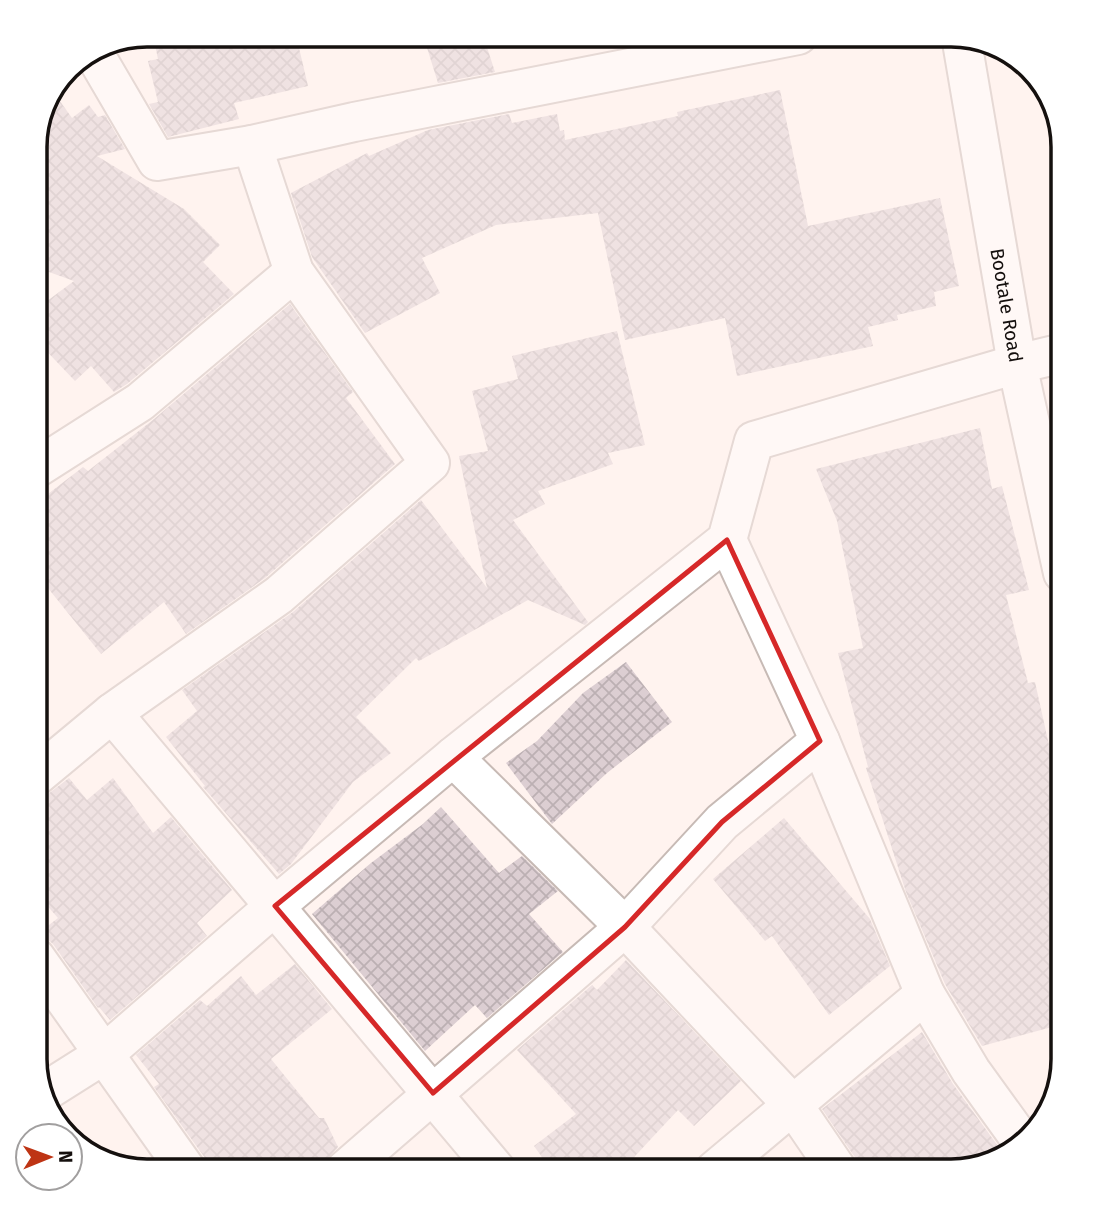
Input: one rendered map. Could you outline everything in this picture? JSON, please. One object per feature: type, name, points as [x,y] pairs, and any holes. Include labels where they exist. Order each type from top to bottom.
[{"type":"street","points":[[98,60],[157,161],[252,145],[737,47]]},
{"type":"street","name":"Bootale Road","points":[[963,48],[1017,364],[1051,518]]},
{"type":"street","points":[[47,767],[112,713],[279,595],[430,463],[293,272],[252,145]]},
{"type":"street","points":[[47,461],[140,402],[293,272]]},
{"type":"street","points":[[52,1087],[103,1055],[453,757],[727,540],[754,441],[1017,364],[1051,357]]},
{"type":"street","points":[[727,540],[820,741],[925,994],[971,1071],[1016,1133]]},
{"type":"street","points":[[112,713],[487,1159]]},
{"type":"street","points":[[358,1159],[625,927],[722,822],[820,741]]},
{"type":"street","points":[[453,757],[625,927],[793,1105],[830,1159]]},
{"type":"street","points":[[47,974],[178,1159]]},
{"type":"street","points":[[728,1159],[925,994]]},
{"type":"highlighted area","points":[[727,540],[820,741],[722,822],[625,927],[433,1093],[275,906]]},
{"type":"building","points":[[156,47],[299,47],[308,86],[234,103],[239,119],[168,137],[149,104],[158,102],[148,61],[158,59]]},
{"type":"building","points":[[427,47],[487,47],[495,72],[438,83]]},
{"type":"building","points":[[780,90],[808,226],[940,198],[959,286],[934,292],[936,306],[897,315],[898,320],[868,327],[873,346],[737,376],[725,318],[625,340],[598,213],[496,225],[422,258],[440,293],[365,333],[312,257],[291,193],[367,153],[369,156],[428,130],[509,114],[512,123],[557,114],[560,131],[564,130],[565,140],[678,116],[677,112]]},
{"type":"building","points":[[60,101],[72,118],[89,105],[98,117],[105,115],[125,149],[97,156],[184,209],[220,245],[203,262],[234,294],[114,392],[91,366],[75,381],[47,352],[47,301],[74,281],[47,271],[47,141]]},
{"type":"building","points":[[290,304],[353,392],[346,398],[395,464],[265,578],[186,634],[164,602],[101,654],[47,587],[47,495],[83,467],[88,471]]},
{"type":"building","points":[[617,331],[645,445],[608,453],[613,464],[538,491],[545,504],[513,520],[588,622],[585,625],[528,600],[419,661],[416,658],[356,717],[391,753],[353,782],[291,864],[279,874],[203,787],[205,786],[166,737],[197,711],[182,690],[293,612],[421,500],[487,588],[459,456],[488,451],[472,391],[518,379],[512,356]]},
{"type":"building","points":[[980,428],[992,489],[1002,486],[1029,590],[1006,595],[1028,683],[1035,682],[1051,754],[1051,1027],[982,1046],[945,984],[906,892],[866,768],[868,767],[838,653],[863,648],[837,521],[816,469]]},
{"type":"building","points":[[626,662],[672,722],[607,773],[552,824],[506,763],[537,741],[583,693]]},
{"type":"building","points":[[69,778],[87,800],[113,778],[153,833],[171,817],[232,890],[197,923],[207,936],[110,1020],[98,1008],[47,939],[47,926],[58,918],[47,906],[48,794]]},
{"type":"building","points":[[441,807],[499,873],[522,856],[558,891],[529,914],[563,952],[487,1018],[475,1005],[425,1051],[312,914]]},
{"type":"building","points":[[784,818],[870,919],[890,966],[829,1015],[772,936],[765,941],[713,879]]},
{"type":"building","points":[[626,960],[741,1081],[694,1126],[678,1110],[632,1159],[543,1159],[534,1146],[576,1114],[517,1050],[592,985],[597,990]]},
{"type":"building","points":[[295,964],[332,1009],[271,1059],[319,1118],[324,1118],[338,1147],[328,1159],[205,1159],[154,1087],[159,1084],[136,1055],[200,1000],[207,1006],[241,976],[256,995]]},
{"type":"building","points":[[922,1032],[953,1084],[998,1146],[970,1157],[950,1159],[857,1159],[822,1109]]}]
